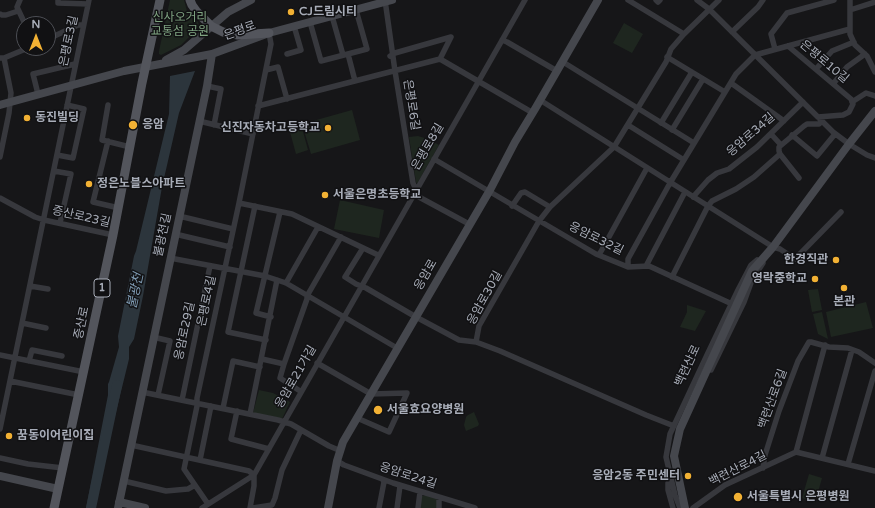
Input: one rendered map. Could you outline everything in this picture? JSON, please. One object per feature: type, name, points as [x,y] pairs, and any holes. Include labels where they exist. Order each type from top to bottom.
[{"type":"main road","name":"1","points":[[145,67],[160,0]]},
{"type":"main road","points":[[190,0],[197,12],[211,26],[231,34],[251,35],[270,33]]},
{"type":"main road","points":[[145,67],[181,53],[228,12],[252,0]]},
{"type":"main road","name":"응암로","points":[[328,508],[337,461],[343,442],[489,192],[515,142],[598,0]]},
{"type":"main road","name":"은평로","points":[[0,105],[145,67],[212,54],[270,33],[387,1]]},
{"type":"main road","name":"불광천길","points":[[118,505],[207,86],[212,54]]},
{"type":"main road","name":"증산로","points":[[54,508],[119,208],[145,67]]},
{"type":"main road","name":"백련산로","points":[[685,508],[675,477],[674,456],[680,429],[752,271],[772,247],[875,111]]},
{"type":"main road","points":[[0,476],[58,490]]},
{"type":"main road","points":[[118,505],[145,508]]},
{"type":"street","points":[[20,0],[17,7],[21,16]]},
{"type":"street","points":[[58,0],[58,3],[88,2]]},
{"type":"street","name":"은평로8길","points":[[343,317],[525,0]]},
{"type":"street","points":[[628,0],[684,34]]},
{"type":"street","points":[[656,0],[658,2],[660,0]]},
{"type":"street","points":[[697,0],[709,9],[835,134],[867,155],[875,158]]},
{"type":"street","points":[[539,221],[550,207],[614,147],[671,49],[684,34],[719,0]]},
{"type":"street","points":[[732,32],[758,7],[763,0]]},
{"type":"street","points":[[775,49],[771,34],[787,13],[834,0]]},
{"type":"street","points":[[850,0],[850,34],[855,45],[866,54],[875,72]]},
{"type":"street","name":"은평로6길","points":[[387,1],[391,55],[395,71],[413,183],[416,189]]},
{"type":"street","name":"은평로3길","points":[[71,86],[88,2]]},
{"type":"street","points":[[850,10],[875,2]]},
{"type":"street","points":[[310,22],[321,61],[345,55],[366,49],[356,10]]},
{"type":"street","points":[[0,14],[6,15],[18,11]]},
{"type":"street","points":[[332,16],[355,81]]},
{"type":"street","points":[[56,35],[78,25],[83,25]]},
{"type":"street","points":[[287,54],[301,50],[294,26]]},
{"type":"street","points":[[788,46],[850,29]]},
{"type":"street","name":"은평로4길","points":[[186,457],[266,70],[271,44],[270,33]]},
{"type":"street","points":[[391,55],[451,37],[440,60],[479,80],[533,113]]},
{"type":"street","points":[[502,40],[557,71]]},
{"type":"street","points":[[816,69],[832,51],[854,42]]},
{"type":"street","name":"은평로10길","points":[[755,55],[788,46],[851,99],[852,102]]},
{"type":"street","points":[[0,156],[11,90],[2,58],[16,53]]},
{"type":"street","points":[[833,84],[847,67],[866,54]]},
{"type":"street","points":[[628,266],[628,259],[694,143],[736,74],[755,55]]},
{"type":"street","points":[[667,57],[725,92]]},
{"type":"street","name":"은평로6길","points":[[286,99],[440,60]]},
{"type":"street","points":[[563,62],[694,143]]},
{"type":"street","points":[[38,94],[33,74],[75,64]]},
{"type":"street","points":[[258,106],[286,99],[278,67],[266,70]]},
{"type":"street","points":[[661,123],[692,72]]},
{"type":"street","points":[[672,130],[703,79]]},
{"type":"street","points":[[731,83],[784,121]]},
{"type":"street","points":[[67,105],[84,109],[74,158],[57,155],[67,105],[71,86]]},
{"type":"street","points":[[207,86],[221,89],[214,125]]},
{"type":"street","points":[[820,119],[844,115],[849,112],[853,104],[852,102],[866,93],[875,96]]},
{"type":"street","points":[[540,100],[772,247],[780,249],[795,259],[840,212]]},
{"type":"street","name":"응암로34길","points":[[693,197],[708,180],[717,173],[729,169],[740,162],[803,102]]},
{"type":"street","points":[[108,105],[102,140],[130,147]]},
{"type":"street","points":[[799,178],[780,154],[779,151],[781,145],[807,124],[818,124],[820,119]]},
{"type":"street","points":[[199,121],[253,134]]},
{"type":"street","points":[[628,125],[684,160]]},
{"type":"street","points":[[771,134],[781,145]]},
{"type":"street","points":[[792,135],[817,156],[835,134]]},
{"type":"street","points":[[108,142],[93,202],[119,208]]},
{"type":"street","points":[[672,277],[708,206],[712,201],[736,189],[754,177],[780,154]]},
{"type":"street","name":"증산로23길","points":[[0,429],[57,155]]},
{"type":"street","name":"응암로32길","points":[[434,159],[551,229],[599,255],[628,266],[646,266],[732,304]]},
{"type":"street","points":[[599,255],[647,168]]},
{"type":"street","points":[[54,171],[70,174],[60,223]]},
{"type":"street","points":[[416,189],[419,197],[470,224]]},
{"type":"street","points":[[512,206],[521,192],[526,192],[550,207]]},
{"type":"street","points":[[646,266],[685,192]]},
{"type":"street","name":"증산로23길","points":[[0,198],[35,217],[44,220],[113,235]]},
{"type":"street","points":[[239,203],[292,214],[378,255]]},
{"type":"street","points":[[255,206],[228,332],[266,340]]},
{"type":"street","points":[[271,317],[256,313],[280,212]]},
{"type":"street","points":[[179,216],[233,229]]},
{"type":"street","name":"응암로30길","points":[[361,286],[459,340],[476,342],[479,326],[539,221]]},
{"type":"street","points":[[286,283],[318,227]]},
{"type":"street","points":[[175,234],[230,247]]},
{"type":"street","points":[[300,391],[280,378],[307,296],[341,237]]},
{"type":"street","name":"백련산로","points":[[680,508],[675,495],[675,477],[666,457],[670,434],[751,265],[772,247]]},
{"type":"street","points":[[361,286],[345,277],[363,248]]},
{"type":"street","points":[[170,258],[264,276],[286,283],[397,348]]},
{"type":"street","name":"응암로29길","points":[[182,400],[210,266]]},
{"type":"street","points":[[250,414],[271,317],[277,280]]},
{"type":"street","points":[[30,286],[48,290]]},
{"type":"street","name":"응암로21가길","points":[[186,457],[184,469],[195,485],[205,506],[254,475],[343,317]]},
{"type":"street","points":[[22,323],[46,328]]},
{"type":"street","points":[[153,338],[170,341],[158,395]]},
{"type":"street","points":[[476,342],[674,426]]},
{"type":"street","name":"백련산로6길","points":[[763,468],[765,455],[779,411],[798,361],[809,342],[825,345]]},
{"type":"street","points":[[875,363],[859,352],[825,345],[796,452],[875,471]]},
{"type":"street","points":[[29,361],[32,350],[62,356]]},
{"type":"street","points":[[822,458],[852,350]]},
{"type":"street","points":[[0,355],[84,372]]},
{"type":"street","points":[[262,359],[284,364]]},
{"type":"street","points":[[223,408],[233,361],[260,367]]},
{"type":"street","points":[[316,363],[371,394],[407,393],[389,432],[357,418]]},
{"type":"street","points":[[848,464],[875,371]]},
{"type":"street","points":[[10,381],[79,396]]},
{"type":"street","points":[[142,392],[284,422],[341,451]]},
{"type":"street","points":[[200,460],[211,406]]},
{"type":"street","points":[[237,411],[231,439],[269,449]]},
{"type":"street","points":[[131,445],[249,471],[254,475],[252,508],[272,505],[282,470],[301,430]]},
{"type":"street","name":"백련산로4길","points":[[693,508],[725,485],[796,452]]},
{"type":"street","points":[[0,458],[28,464],[63,468]]},
{"type":"street","name":"응암로24길","points":[[337,461],[344,466],[400,486],[456,505],[473,508]]},
{"type":"street","points":[[673,508],[668,490],[668,483],[675,477]]},
{"type":"street","points":[[379,508],[383,480]]},
{"type":"street","points":[[124,481],[166,491],[188,489],[195,485]]},
{"type":"street","points":[[397,508],[400,486]]},
{"type":"street","points":[[418,508],[420,492]]},
{"type":"street","points":[[439,498],[439,508]]},
{"type":"green space","name":"신사오거리 교통섬 공원","points":[[170,0],[184,0],[187,11],[198,22],[199,27],[181,45],[161,55],[159,54],[159,51]]},
{"type":"green space","points":[[624,23],[643,34],[632,53],[613,43]]},
{"type":"green space","points":[[352,110],[360,140],[311,154],[302,124]]},
{"type":"green space","points":[[302,128],[308,150],[296,154],[290,132]]},
{"type":"green space","points":[[418,136],[439,145],[417,184],[409,137]]},
{"type":"green space","points":[[340,200],[384,210],[379,238],[334,229]]},
{"type":"green space","points":[[818,289],[822,310],[812,312],[808,290]]},
{"type":"green space","points":[[866,302],[873,328],[831,337],[826,312]]},
{"type":"green space","points":[[687,305],[706,311],[695,331],[680,327],[687,312]]},
{"type":"green space","points":[[822,312],[828,339],[818,334],[813,314]]},
{"type":"green space","points":[[259,390],[273,393],[290,402],[282,419],[253,413]]},
{"type":"green space","points":[[474,412],[479,424],[478,426],[466,431],[464,425],[466,417]]},
{"type":"green space","points":[[809,474],[822,478],[815,503],[802,498]]},
{"type":"green space","points":[[429,494],[436,496],[439,508],[418,508],[422,496]]},
{"type":"water","name":"불광천","points":[[195,71],[179,113],[162,187],[134,339],[129,347],[129,359],[94,508],[86,508],[108,395],[108,384],[119,347],[118,336],[134,256],[169,114],[170,76]]},
{"type":"waterway","name":"불광천","points":[[91,508],[117,385]]},
{"type":"place","name":"CJ드림시티","points":[[291,12]]},
{"type":"place","name":"동진빌딩","points":[[27,118]]},
{"type":"place","name":"응암","points":[[133,125]]},
{"type":"place","name":"신진자동차고등학교","points":[[328,128]]},
{"type":"place","name":"정은노블스아파트","points":[[89,184]]},
{"type":"place","name":"서울은명초등학교","points":[[325,195]]},
{"type":"place","name":"한경직관","points":[[836,260]]},
{"type":"place","name":"영락중학교","points":[[815,279]]},
{"type":"place","name":"본관","points":[[844,288]]},
{"type":"place","name":"서울효요양병원","points":[[378,410]]},
{"type":"place","name":"꿈동이어린이집","points":[[9,436]]},
{"type":"place","name":"응암2동 주민센터","points":[[688,476]]},
{"type":"place","name":"서울특별시 은평병원","points":[[738,497]]}]
